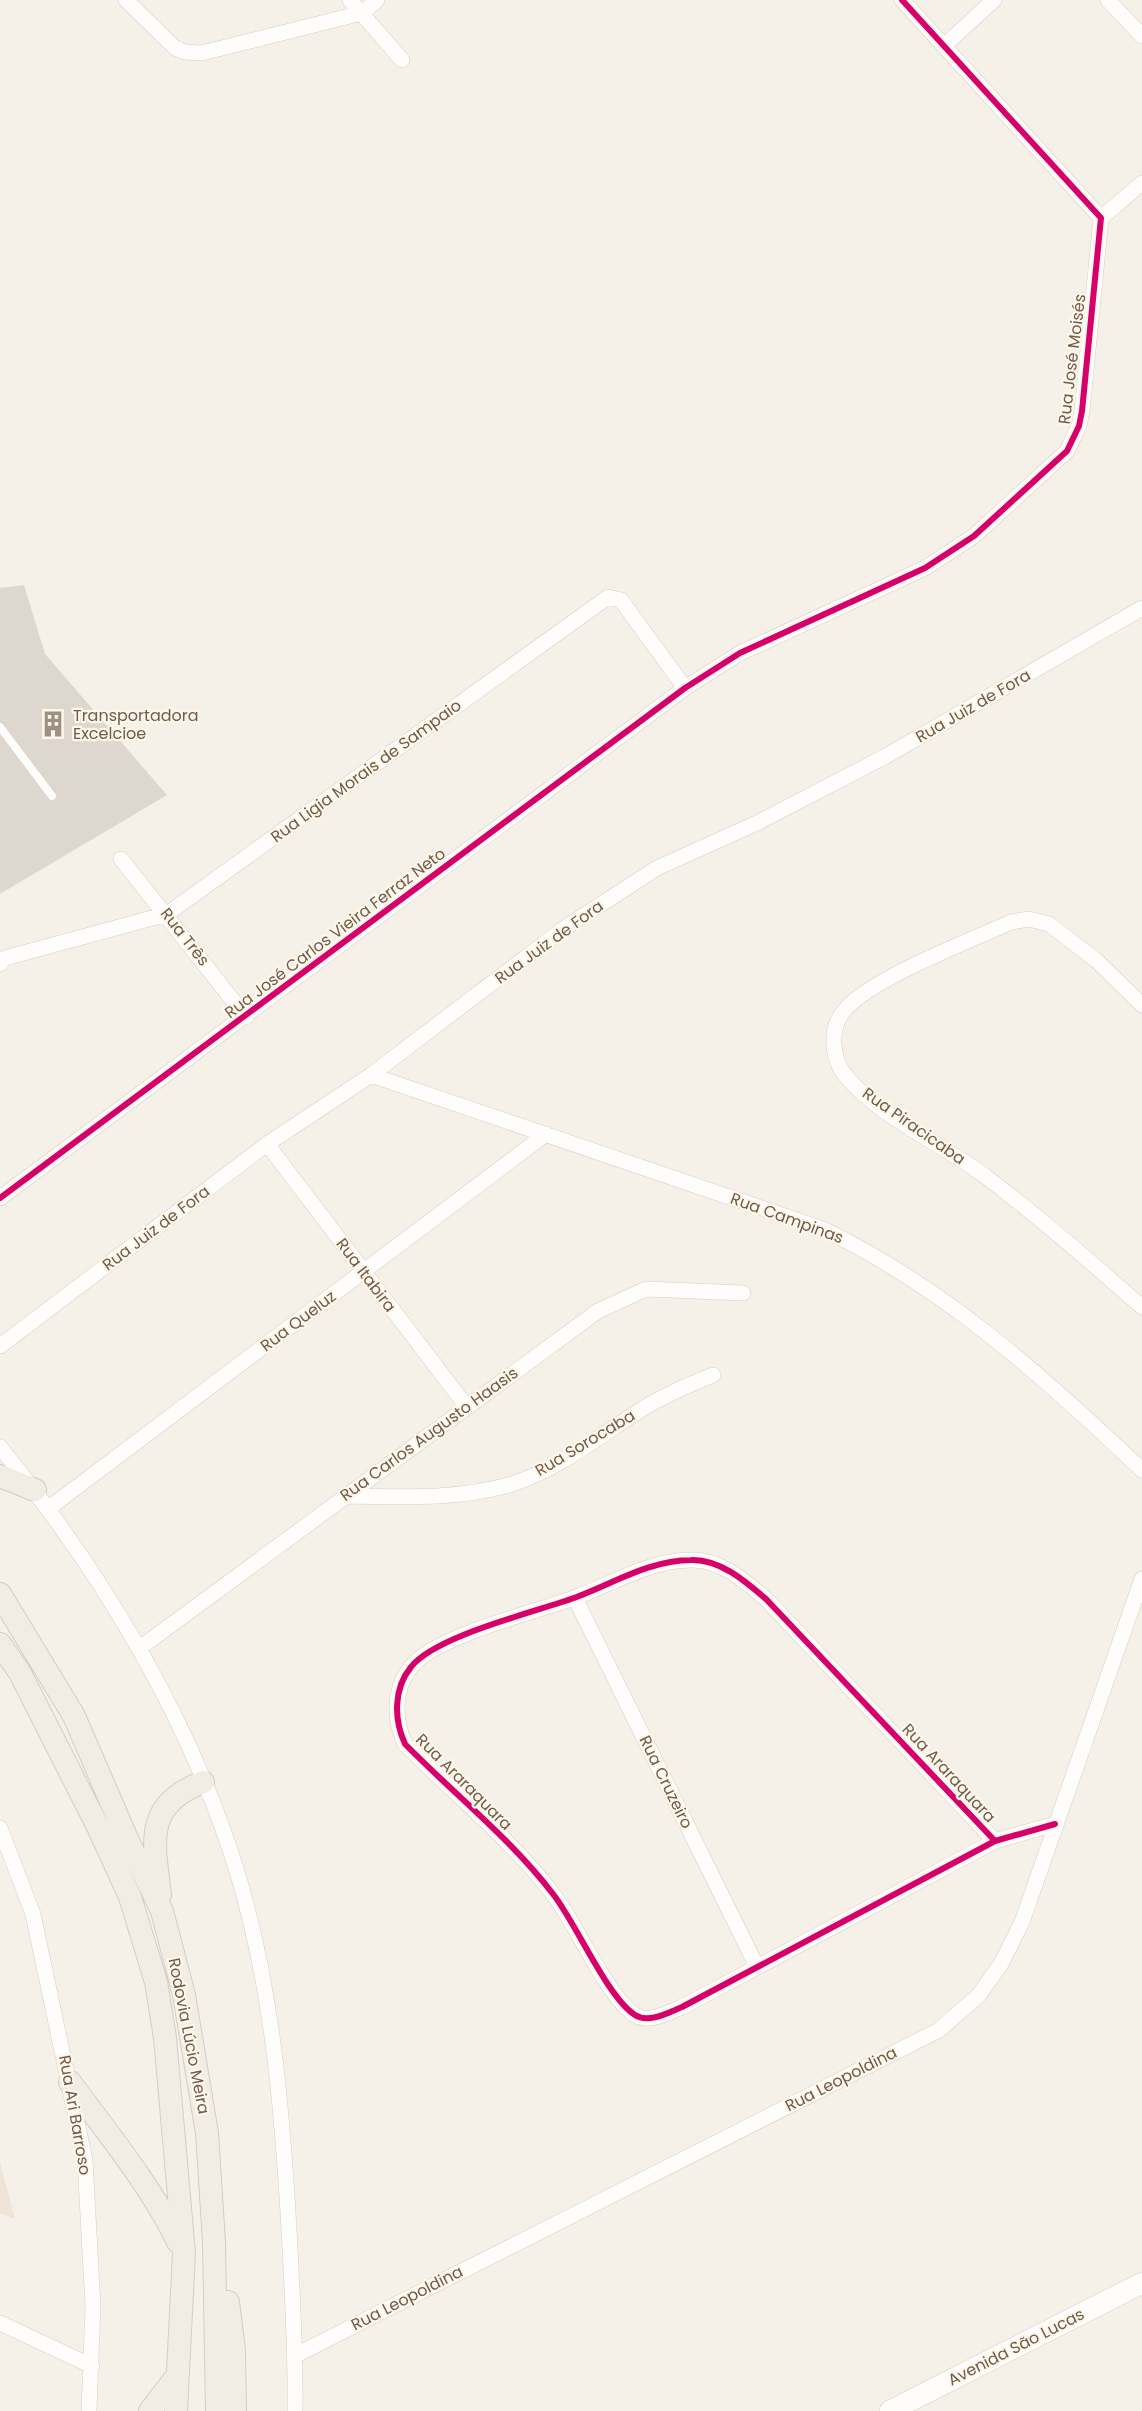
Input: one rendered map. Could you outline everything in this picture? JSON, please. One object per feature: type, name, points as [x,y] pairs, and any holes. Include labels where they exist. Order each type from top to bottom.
[{"type":"main road","points":[[0,1476],[35,1490]]},
{"type":"main road","name":"Rodovia Lúcio Meira","points":[[0,1594],[74,1716],[128,1841],[162,1911],[184,1995],[207,2133],[214,2242],[218,2411]]},
{"type":"main road","points":[[0,1616],[15,1650],[20,1673]]},
{"type":"main road","name":"Rodovia Lúcio Meira","points":[[0,1644],[20,1673],[98,1827],[130,1897],[156,1982],[165,2038],[184,2253],[176,2411]]},
{"type":"main road","points":[[162,1911],[154,1841],[157,1824],[174,1796],[203,1782]]},
{"type":"main road","points":[[70,2082],[163,2211],[184,2253]]},
{"type":"main road","points":[[214,2242],[228,2300],[234,2349],[235,2411]]},
{"type":"main road","points":[[150,2411],[177,2376]]},
{"type":"street","points":[[126,0],[175,48],[193,53],[216,51],[362,13],[377,0]]},
{"type":"street","points":[[350,0],[402,60]]},
{"type":"street","points":[[902,0],[1101,218],[1142,183]]},
{"type":"street","points":[[945,45],[994,0]]},
{"type":"street","points":[[1108,0],[1142,36]]},
{"type":"street","name":"Rua José Moisés","points":[[685,688],[740,653],[926,568],[974,536],[1067,450],[1079,426],[1082,411],[1101,218]]},
{"type":"street","name":"Rua Ligia Morais de Sampaio","points":[[2,958],[167,914],[605,599],[612,597],[621,600],[685,688]]},
{"type":"street","name":"Rua Juiz de Fora","points":[[0,1346],[267,1144],[371,1075],[563,929],[657,868],[757,823],[886,756],[1142,608]]},
{"type":"street","name":"Rua José Carlos Vieira Ferraz Neto","points":[[0,1198],[685,688]]},
{"type":"street","name":"Rua Três","points":[[122,859],[246,1017]]},
{"type":"street","name":"Rua Piracicaba","points":[[1142,1005],[1096,960],[1049,924],[1029,919],[1011,922],[861,993],[841,1014],[834,1030],[835,1058],[845,1075],[878,1105],[984,1175],[1142,1307]]},
{"type":"street","name":"Rua Campinas","points":[[371,1075],[823,1229],[869,1251],[962,1314],[1054,1386],[1142,1470]]},
{"type":"street","name":"Rua Queluz","points":[[49,1508],[546,1134]]},
{"type":"street","name":"Rua Itabira","points":[[267,1144],[466,1406]]},
{"type":"street","name":"Rua Carlos Augusto Haasis","points":[[141,1647],[598,1311],[624,1297],[646,1289],[743,1293]]},
{"type":"street","name":"Rua Sorocaba","points":[[344,1496],[419,1497],[469,1494],[514,1483],[553,1466],[673,1392],[713,1375]]},
{"type":"street","points":[[0,1447],[49,1508],[141,1647],[182,1731],[235,1864],[257,1947],[268,2009],[285,2154],[296,2355],[295,2411]]},
{"type":"street","name":"Rua Araraquara","points":[[995,1841],[766,1599],[737,1575],[711,1563],[692,1559],[659,1564],[575,1598],[452,1641],[424,1654],[411,1666],[402,1682],[396,1708],[398,1728],[405,1744],[532,1869],[555,1895],[620,2001],[636,2016],[654,2018],[682,2007],[995,1841],[1055,1824]]},
{"type":"street","name":"Rua Leopoldina","points":[[296,2355],[939,2030],[978,1996],[1001,1964],[1022,1922],[1142,1580]]},
{"type":"street","name":"Rua Cruzeiro","points":[[575,1598],[757,1967]]},
{"type":"street","name":"Rua Ari Barroso","points":[[0,1828],[33,1914],[85,2160],[93,2306],[89,2411]]},
{"type":"street","name":"Avenida São Lucas","points":[[890,2411],[1142,2283]]},
{"type":"street","points":[[0,2323],[92,2366]]},
{"type":"lane","points":[[0,727],[52,796]]},
{"type":"shaded area","points":[[0,2162],[15,2219],[0,2213]]},
{"type":"building","name":"Transportadora Excelcioe","points":[[24,585],[45,654],[167,795],[0,894],[0,588]]},
{"type":"cycle path","points":[[0,1198],[685,688],[740,653],[925,568],[974,536],[1067,451],[1079,426],[1082,411],[1101,218],[902,0]]},
{"type":"cycle path","points":[[995,1841],[766,1599],[732,1572],[712,1563],[691,1560],[676,1561],[646,1568],[574,1598],[463,1635],[423,1656],[411,1667],[398,1695],[397,1715],[405,1744],[501,1836],[537,1874],[562,1907],[614,1993],[635,2015],[646,2018],[653,2018],[682,2007],[995,1841],[1055,1824]]},
{"type":"place","name":"Transportadora Excelcioe","points":[[53,724]]}]
